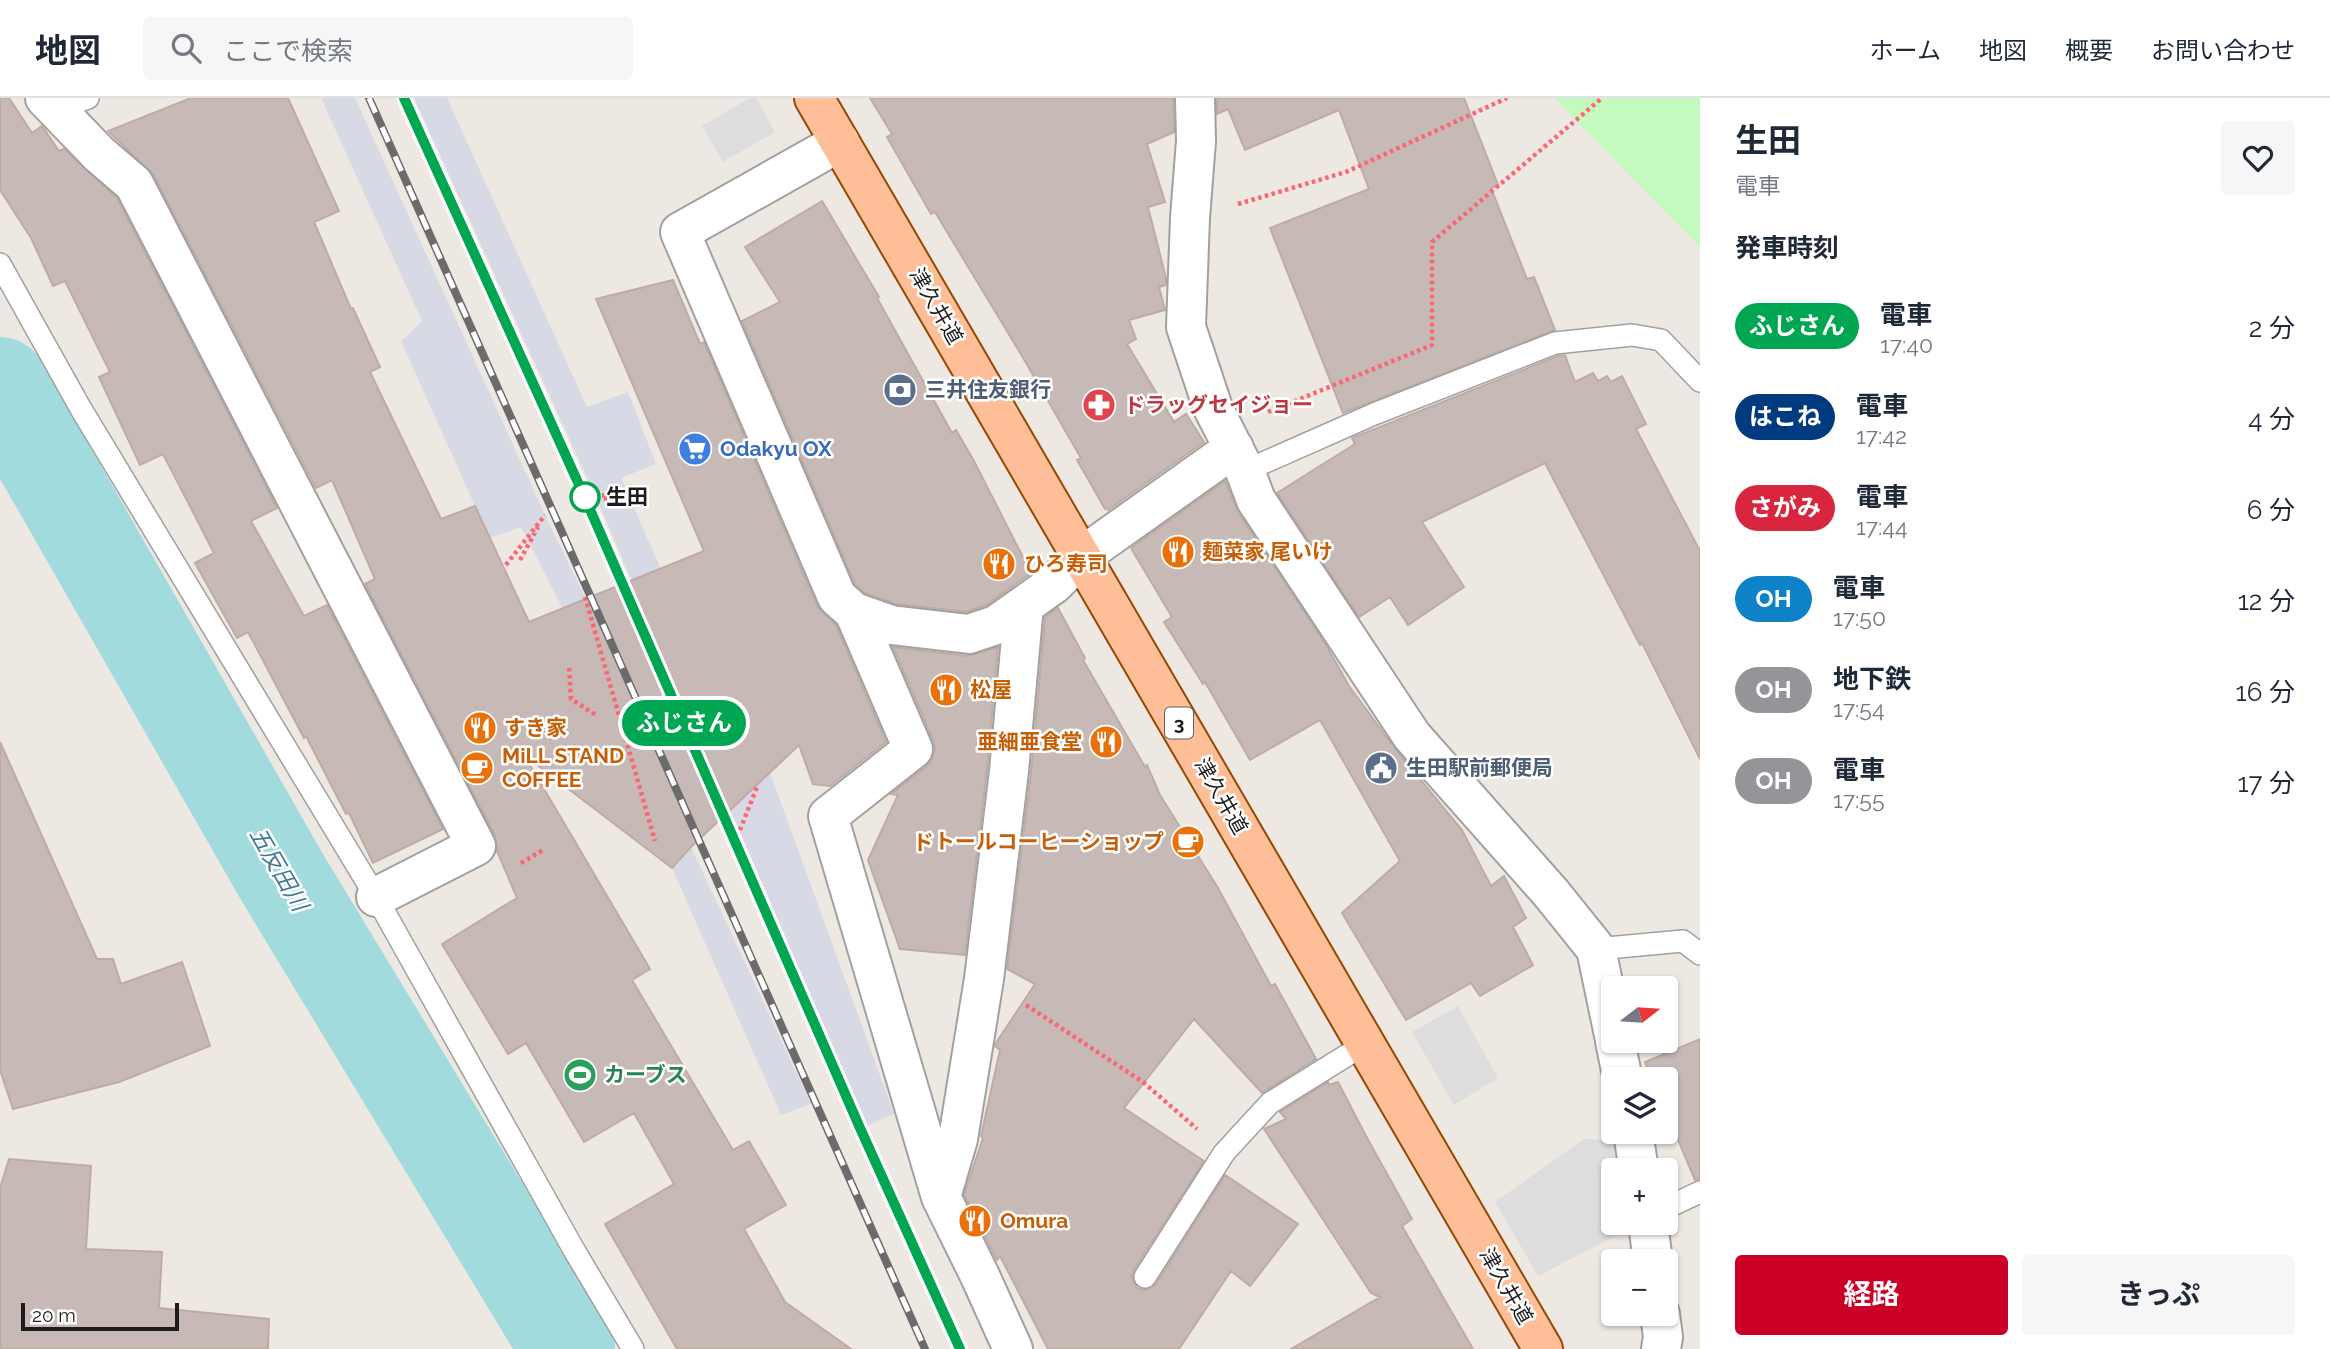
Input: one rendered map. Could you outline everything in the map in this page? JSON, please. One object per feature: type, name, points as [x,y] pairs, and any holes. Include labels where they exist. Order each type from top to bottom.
[{"type":"main road","name":"津久井道","points":[[814,98],[1543,1349]]},
{"type":"street","points":[[1195,98],[1196,141],[1186,327],[1213,408],[1256,500],[1412,736],[1596,949],[1602,976]]},
{"type":"street","points":[[63,102],[99,153],[134,184],[477,846],[376,897]]},
{"type":"street","points":[[840,142],[680,232],[836,597],[854,612],[891,625],[970,634],[996,625],[1054,584],[1082,556],[1239,460]]},
{"type":"street","points":[[941,1197],[958,1139],[984,978],[1009,771],[1024,605]]},
{"type":"street","points":[[854,612],[913,749],[828,816],[941,1197],[1013,1349]]},
{"type":"street","points":[[1661,1349],[1662,1326]]},
{"type":"lane","points":[[0,264],[88,421],[376,897],[633,1349]]},
{"type":"lane","points":[[1239,460],[1374,414],[1555,343],[1632,335],[1661,340],[1700,380]]},
{"type":"lane","points":[[1596,949],[1683,942],[1700,954]]},
{"type":"lane","points":[[1145,1278],[1224,1153],[1270,1103],[1365,1044]]},
{"type":"lane","points":[[1678,1202],[1700,1192]]},
{"type":"path","points":[[1190,218],[1346,173],[1507,98]]},
{"type":"path","points":[[1259,415],[1432,345],[1432,242],[1602,98]]},
{"type":"path","points":[[626,503],[595,495],[638,496]]},
{"type":"path","points":[[506,565],[545,515],[520,560]]},
{"type":"path","points":[[585,597],[655,841]]},
{"type":"path","points":[[569,668],[571,699],[596,715]]},
{"type":"path","points":[[740,830],[757,787]]},
{"type":"path","points":[[984,978],[1143,1082],[1224,1153]]},
{"type":"green space","points":[[1554,98],[1700,98],[1700,247]]},
{"type":"shaded area","points":[[321,98],[355,98],[585,597],[691,847],[811,1104],[781,1115],[672,868],[607,808],[562,607],[521,527],[490,538],[401,341],[422,321]]},
{"type":"shaded area","points":[[414,98],[447,98],[587,407],[628,392],[656,464],[621,478],[660,567],[756,734],[894,1114],[866,1126],[595,495]]},
{"type":"shaded area","points":[[750,98],[756,98],[775,132],[723,162],[702,126]]},
{"type":"shaded area","points":[[1458,1006],[1498,1078],[1454,1105],[1412,1032]]},
{"type":"shaded area","points":[[1584,1139],[1601,1140],[1601,1144],[1614,1144],[1616,1158],[1601,1158],[1601,1235],[1617,1235],[1538,1276],[1495,1202]]},
{"type":"building","points":[[0,98],[9,98],[32,133],[42,126],[59,151],[64,149],[117,198],[277,508],[251,521],[304,616],[327,605],[443,829],[373,863],[349,813],[346,814],[248,632],[237,638],[195,563],[214,553],[163,454],[140,465],[99,377],[110,372],[65,281],[53,286],[31,238],[0,190]]},
{"type":"building","points":[[191,98],[288,98],[339,211],[314,222],[351,309],[353,308],[380,367],[370,372],[441,519],[475,506],[529,622],[704,551],[596,299],[673,280],[700,344],[704,342],[817,606],[836,625],[886,742],[830,786],[813,784],[799,745],[672,868],[524,755],[650,969],[632,980],[733,1150],[749,1141],[786,1205],[744,1229],[785,1302],[851,1349],[677,1349],[605,1224],[674,1184],[634,1113],[584,1142],[526,1043],[508,1054],[442,944],[517,898],[497,851],[495,836],[365,584],[375,579],[332,480],[316,488],[153,174],[108,131]]},
{"type":"building","points":[[870,98],[1173,98],[1174,132],[1147,144],[1165,202],[1148,207],[1166,278],[1166,285],[1159,287],[1165,310],[1129,320],[1136,339],[1127,344],[1174,422],[1186,414],[1204,442],[1108,510],[1105,509],[1077,460],[1081,458],[1022,356],[935,212],[931,214],[887,137],[892,134]]},
{"type":"building","points":[[1217,98],[1464,98],[1498,185],[1491,188],[1527,279],[1534,277],[1555,330],[1343,413],[1270,228],[1369,189],[1339,110],[1245,150],[1228,109],[1217,114]]},
{"type":"building","points":[[822,201],[879,297],[877,298],[952,433],[956,430],[974,461],[1031,573],[986,605],[967,612],[896,604],[865,593],[855,584],[742,321],[780,302],[745,247]]},
{"type":"building","points":[[1565,355],[1575,382],[1593,373],[1598,381],[1607,376],[1611,382],[1622,376],[1646,424],[1636,429],[1700,551],[1700,759],[1642,643],[1640,645],[1545,463],[1422,522],[1464,587],[1408,625],[1390,597],[1359,617],[1277,493],[1355,444],[1352,438]]},
{"type":"building","points":[[1225,481],[1238,512],[1325,643],[1349,686],[1396,750],[1462,830],[1491,886],[1504,876],[1526,918],[1513,927],[1533,965],[1480,996],[1471,983],[1406,1020],[1342,913],[1400,861],[1320,720],[1250,760],[1205,682],[1203,684],[1164,622],[1172,617],[1131,548]]},
{"type":"building","points":[[1058,608],[1085,658],[1083,660],[1145,767],[1147,765],[1160,795],[1218,888],[1271,986],[1275,984],[1316,1059],[1262,1093],[1194,1019],[1124,1108],[1204,1161],[1134,1270],[1132,1277],[1137,1288],[1145,1290],[1156,1284],[1225,1175],[1298,1224],[1250,1286],[1231,1271],[1179,1349],[1048,1349],[1000,1256],[997,1260],[964,1195],[983,1138],[981,1136],[1000,1050],[995,1046],[996,1043],[1035,984],[1007,969],[1031,773],[1045,617]]},
{"type":"building","points":[[893,647],[967,656],[998,647],[965,955],[900,949],[868,860],[898,795],[891,794],[927,766],[935,750]]},
{"type":"building","points":[[0,742],[97,959],[113,959],[121,984],[182,962],[210,1046],[119,1082],[13,1109],[0,1070]]},
{"type":"building","points":[[1700,1039],[1700,1179],[1695,1180],[1678,1140],[1678,1067],[1647,1067],[1645,1062],[1664,1054],[1678,1054],[1678,1048]]},
{"type":"building","points":[[1328,1082],[1329,1085],[1338,1082],[1412,1219],[1402,1226],[1473,1349],[1291,1349],[1380,1297],[1371,1293],[1264,1129],[1286,1119],[1280,1112]]},
{"type":"building","points":[[9,1159],[91,1166],[86,1249],[162,1252],[159,1308],[269,1319],[268,1349],[0,1349],[0,1188]]},
{"type":"waterway","name":"五反田川","points":[[0,384],[282,877],[568,1349]]},
{"type":"railway","points":[[369,98],[925,1349]]},
{"type":"railway","points":[[404,98],[585,497],[860,1128],[960,1349]]},
{"type":"train","name":"ふじさん","points":[[404,98],[585,498],[860,1128],[960,1349]]},
{"type":"place","name":"三井住友銀行","points":[[900,390]]},
{"type":"place","name":"ドラッグセイジョー","points":[[1099,405]]},
{"type":"place","name":"Odakyu OX","points":[[695,449]]},
{"type":"place","name":"生田","points":[[585,497]]},
{"type":"place","name":"麺菜家 尾いけ","points":[[1178,552]]},
{"type":"place","name":"ひろ寿司","points":[[999,564]]},
{"type":"place","name":"松屋","points":[[946,690]]},
{"type":"place","name":"すき家","points":[[480,728]]},
{"type":"place","name":"亜細亜食堂","points":[[1106,742]]},
{"type":"place","name":"MiLL STAND COFFEE","points":[[477,768]]},
{"type":"place","name":"生田駅前郵便局","points":[[1381,768]]},
{"type":"place","name":"ドトールコーヒーショップ","points":[[1188,842]]},
{"type":"place","name":"カーブス","points":[[580,1075]]},
{"type":"place","name":"Omura","points":[[975,1221]]}]
